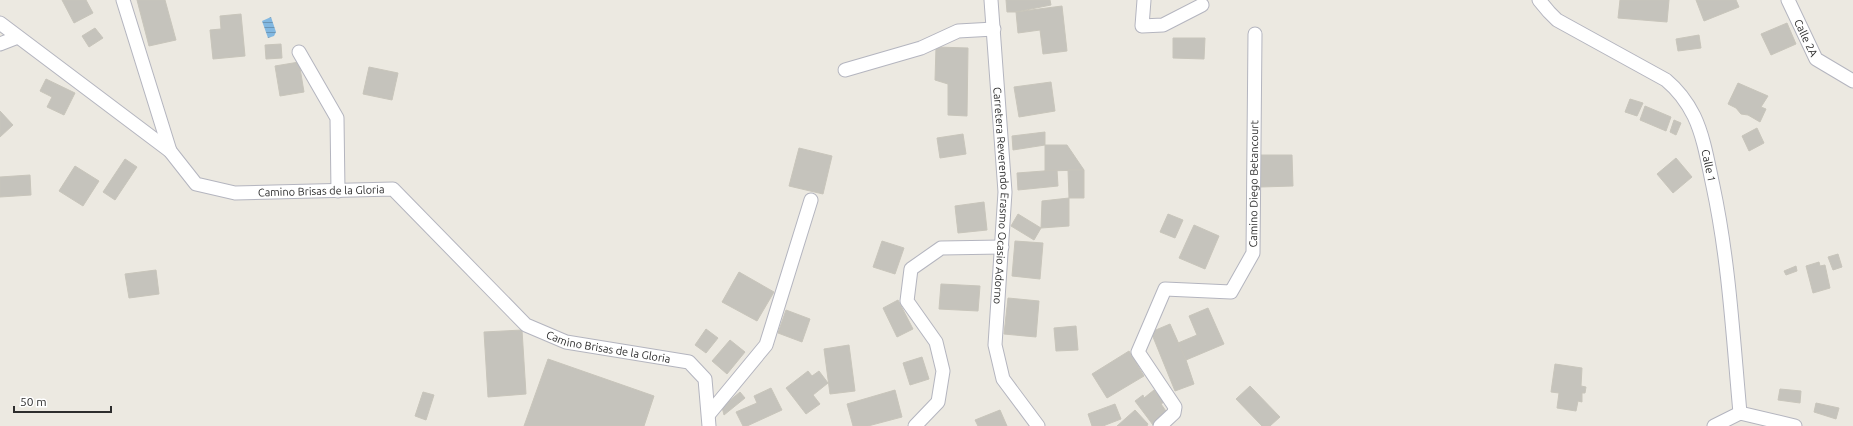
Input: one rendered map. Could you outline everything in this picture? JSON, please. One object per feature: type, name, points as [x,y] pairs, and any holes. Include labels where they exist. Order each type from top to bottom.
[{"type":"street","points":[[123,0],[170,151]]},
{"type":"street","name":"Carretera Reverendo Erasmo Ocasio Adorno","points":[[991,0],[1005,192],[995,345],[1003,379],[1038,426]]},
{"type":"street","points":[[1144,0],[1142,26],[1163,25],[1202,5]]},
{"type":"street","name":"Calle 1","points":[[1539,0],[1557,20],[1666,80],[1686,101],[1694,117],[1708,161],[1725,248],[1740,413]]},
{"type":"street","name":"Calle 2A","points":[[1788,0],[1816,59],[1853,81]]},
{"type":"street","name":"Camino Brisas de la Gloria","points":[[0,24],[170,151],[196,184],[236,194],[393,188],[526,325],[566,342],[689,362],[705,379],[709,420]]},
{"type":"street","points":[[845,70],[921,48],[958,31],[994,28]]},
{"type":"street","name":"Camino Diego Betancourt","points":[[1160,426],[1174,414],[1175,407],[1138,352],[1165,288],[1231,292],[1253,253],[1255,34]]},
{"type":"street","points":[[0,44],[18,37]]},
{"type":"street","points":[[299,52],[337,118],[338,191]]},
{"type":"street","points":[[709,420],[766,345],[811,200]]},
{"type":"street","points":[[915,426],[938,402],[943,371],[936,342],[907,301],[911,269],[941,248],[1002,247]]},
{"type":"street","points":[[1714,426],[1740,413],[1795,426]]},
{"type":"water","points":[[271,17],[276,32],[274,36],[268,38],[262,21]]},
{"type":"building","points":[[62,0],[86,0],[93,13],[74,23]]},
{"type":"building","points":[[137,0],[165,0],[176,40],[149,46]]},
{"type":"building","points":[[1006,0],[1050,0],[1051,5],[1016,12],[1007,12]]},
{"type":"building","points":[[1620,0],[1669,0],[1667,22],[1618,18]]},
{"type":"building","points":[[1696,0],[1736,0],[1739,7],[1704,21]]},
{"type":"building","points":[[1062,6],[1067,51],[1043,54],[1040,30],[1018,33],[1016,12]]},
{"type":"building","points":[[241,14],[245,56],[213,59],[210,30],[221,29],[220,16]]},
{"type":"building","points":[[1787,23],[1796,44],[1771,55],[1761,34]]},
{"type":"building","points":[[95,28],[103,38],[89,47],[82,36]]},
{"type":"building","points":[[1699,35],[1701,48],[1678,51],[1676,39]]},
{"type":"building","points":[[1173,38],[1205,38],[1204,59],[1173,58]]},
{"type":"building","points":[[281,44],[282,58],[266,59],[265,45]]},
{"type":"building","points":[[936,47],[968,48],[967,116],[948,115],[948,84],[935,80]]},
{"type":"building","points":[[299,62],[304,92],[280,96],[275,66]]},
{"type":"building","points":[[369,67],[398,73],[392,100],[363,94]]},
{"type":"building","points":[[46,79],[75,93],[64,115],[47,107],[52,97],[40,91]]},
{"type":"building","points":[[1051,82],[1055,111],[1019,117],[1014,87]]},
{"type":"building","points":[[1738,83],[1768,96],[1761,107],[1766,109],[1760,122],[1748,115],[1741,114],[1736,108],[1728,104]]},
{"type":"building","points":[[1630,99],[1643,103],[1637,116],[1625,112]]},
{"type":"building","points":[[1645,106],[1671,117],[1666,131],[1640,120]]},
{"type":"building","points":[[0,111],[13,125],[0,137]]},
{"type":"building","points":[[1674,120],[1681,123],[1676,135],[1670,132]]},
{"type":"building","points":[[1757,128],[1764,143],[1749,151],[1742,136]]},
{"type":"building","points":[[1045,132],[1045,145],[1013,150],[1012,136]]},
{"type":"building","points":[[963,134],[966,154],[940,158],[937,138]]},
{"type":"building","points":[[1045,145],[1067,145],[1084,170],[1045,171]]},
{"type":"building","points":[[799,148],[832,156],[823,194],[789,186]]},
{"type":"building","points":[[1261,155],[1292,155],[1293,186],[1261,187]]},
{"type":"building","points":[[1676,158],[1692,177],[1673,193],[1657,174]]},
{"type":"building","points":[[125,159],[137,167],[115,200],[103,192]]},
{"type":"building","points":[[75,166],[99,181],[83,206],[59,191]]},
{"type":"building","points":[[1057,170],[1058,186],[1018,190],[1017,173]]},
{"type":"building","points":[[1068,170],[1084,170],[1084,198],[1069,198]]},
{"type":"building","points":[[30,175],[31,195],[0,197],[0,177]]},
{"type":"building","points":[[1069,198],[1069,226],[1041,228],[1042,201]]},
{"type":"building","points":[[984,202],[987,230],[958,233],[955,206]]},
{"type":"building","points":[[1018,214],[1041,228],[1034,240],[1011,226]]},
{"type":"building","points":[[1168,214],[1183,220],[1175,238],[1160,232]]},
{"type":"building","points":[[1194,225],[1219,236],[1205,269],[1179,258]]},
{"type":"building","points":[[882,241],[904,248],[895,274],[873,267]]},
{"type":"building","points":[[1015,241],[1043,243],[1040,279],[1012,276]]},
{"type":"building","points":[[1838,254],[1842,267],[1833,270],[1828,257]]},
{"type":"building","points":[[1819,262],[1820,266],[1825,265],[1830,288],[1813,293],[1806,266]]},
{"type":"building","points":[[1796,266],[1797,271],[1786,275],[1784,271]]},
{"type":"building","points":[[156,270],[159,294],[129,298],[125,274]]},
{"type":"building","points":[[739,272],[774,292],[757,321],[722,302]]},
{"type":"building","points":[[941,284],[980,286],[978,311],[939,309]]},
{"type":"building","points":[[1008,298],[1039,301],[1036,337],[1004,334]]},
{"type":"building","points":[[898,300],[913,329],[897,337],[883,308]]},
{"type":"building","points":[[1208,308],[1224,344],[1186,360],[1178,343],[1197,335],[1189,316]]},
{"type":"building","points":[[786,310],[810,319],[802,342],[778,333]]},
{"type":"building","points":[[1170,324],[1186,360],[1194,384],[1175,391],[1151,332]]},
{"type":"building","points":[[1076,326],[1078,350],[1056,351],[1054,328]]},
{"type":"building","points":[[706,329],[718,338],[706,353],[695,345]]},
{"type":"building","points":[[522,330],[526,394],[488,397],[484,332]]},
{"type":"building","points":[[730,340],[745,352],[727,374],[712,361]]},
{"type":"building","points":[[849,345],[855,391],[830,394],[824,349]]},
{"type":"building","points":[[1129,351],[1144,376],[1107,398],[1092,374]]},
{"type":"building","points":[[922,357],[929,379],[910,385],[903,363]]},
{"type":"building","points":[[548,359],[654,396],[644,426],[524,426]]},
{"type":"building","points":[[1555,364],[1582,368],[1581,386],[1586,387],[1585,393],[1582,393],[1582,402],[1578,401],[1576,411],[1557,408],[1559,393],[1551,392]]},
{"type":"building","points":[[808,371],[812,376],[819,371],[828,383],[813,395],[820,404],[806,414],[786,388]]},
{"type":"building","points":[[1250,386],[1280,417],[1270,426],[1262,426],[1236,399]]},
{"type":"building","points":[[771,388],[782,410],[747,426],[743,426],[736,412],[757,403],[754,396]]},
{"type":"building","points":[[1780,389],[1801,391],[1800,403],[1778,400]]},
{"type":"building","points":[[895,390],[902,417],[868,426],[853,426],[847,404]]},
{"type":"building","points":[[1154,390],[1164,402],[1161,404],[1168,414],[1153,425],[1135,401],[1143,395],[1144,398]]},
{"type":"building","points":[[423,392],[434,395],[426,420],[415,416]]},
{"type":"building","points":[[740,392],[745,398],[724,415],[722,407]]},
{"type":"building","points":[[1816,403],[1839,408],[1836,419],[1814,412]]},
{"type":"building","points":[[1115,404],[1121,419],[1103,426],[1092,426],[1088,414]]},
{"type":"building","points":[[1000,410],[1007,426],[978,426],[975,420]]},
{"type":"building","points":[[1135,410],[1148,424],[1147,426],[1117,426]]}]
